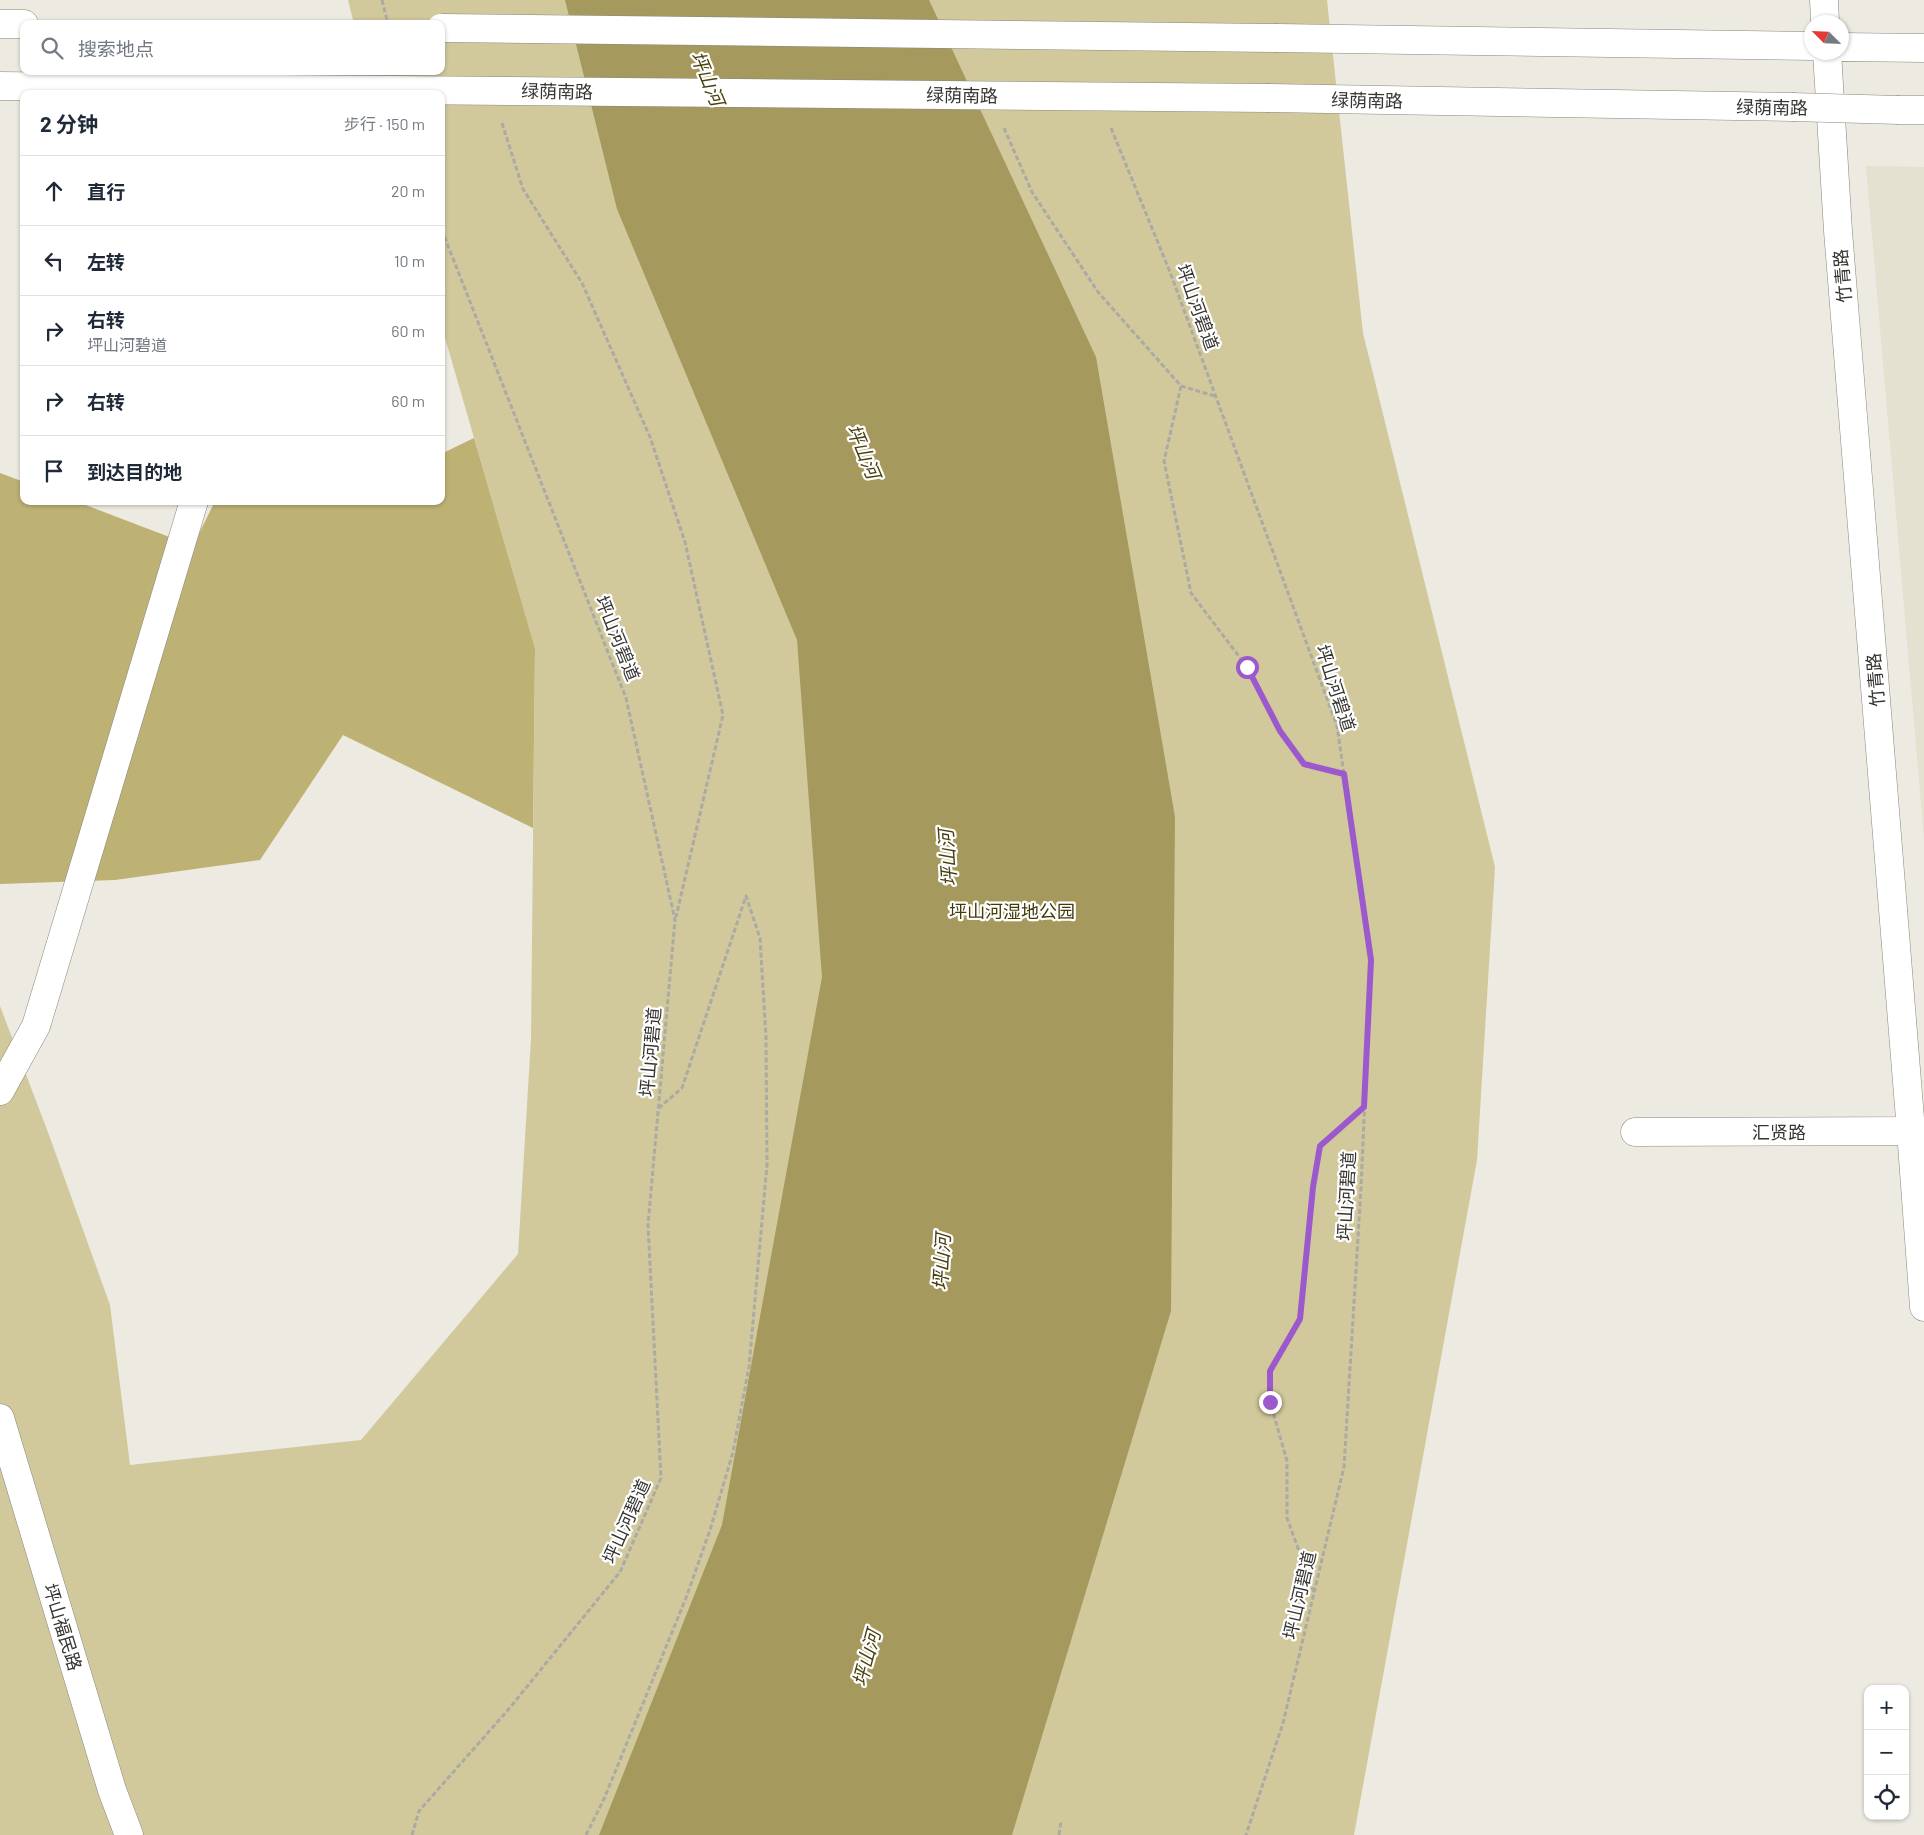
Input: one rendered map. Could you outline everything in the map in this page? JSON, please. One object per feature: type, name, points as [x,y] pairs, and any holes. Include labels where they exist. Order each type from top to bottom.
[{"type":"street","points":[[1824,0],[1825,15]]},
{"type":"street","points":[[0,24],[20,24]]},
{"type":"street","points":[[445,28],[1804,46]]},
{"type":"street","points":[[1849,47],[1914,48]]},
{"type":"street","name":"竹青路","points":[[1828,60],[1839,241],[1918,1131],[1924,1307]]},
{"type":"street","name":"绿荫南路","points":[[0,86],[396,90]]},
{"type":"street","name":"绿荫南路","points":[[445,90],[1269,98],[1912,110]]},
{"type":"street","points":[[0,1091],[36,1026],[193,505]]},
{"type":"street","name":"汇贤路","points":[[1635,1132],[1918,1131]]},
{"type":"street","name":"坪山福民路","points":[[0,1418],[112,1790],[129,1835]]},
{"type":"path","points":[[382,0],[387,20]]},
{"type":"path","points":[[1001,121],[1032,192],[1098,292],[1181,386],[1216,396]]},
{"type":"path","points":[[502,123],[523,189],[582,283],[650,437],[684,542],[723,715],[675,920]]},
{"type":"path","name":"坪山河碧道","points":[[1110,127],[1170,272],[1337,726],[1371,960],[1344,1467],[1284,1723],[1246,1835]]},
{"type":"path","name":"坪山河碧道","points":[[412,1835],[419,1811],[508,1710],[620,1572],[661,1478],[648,1226],[675,920],[626,698],[445,238]]},
{"type":"path","points":[[1181,386],[1164,461],[1192,593],[1247,667],[1280,731],[1304,764],[1344,774]]},
{"type":"path","points":[[586,1835],[604,1799],[675,1626],[707,1538],[732,1452],[749,1367],[767,1165],[766,1037],[760,938],[746,896],[682,1088],[659,1109]]},
{"type":"path","points":[[1314,1592],[1287,1518],[1287,1461],[1270,1402],[1270,1371],[1300,1319],[1313,1187],[1320,1146],[1364,1107]]},
{"type":"path","points":[[1059,1835],[1062,1822]]},
{"type":"shaded area","points":[[1866,166],[1924,167],[1924,838]]},
{"type":"shaded area","points":[[474,438],[535,648],[533,828],[343,735],[260,860],[115,880],[0,884],[0,473],[20,480],[20,505],[85,505],[193,546],[213,505],[445,505],[445,452]]},
{"type":"green space","name":"坪山河湿地公园","points":[[348,0],[1327,0],[1363,333],[1495,867],[1477,1160],[1354,1835],[0,1835],[0,1006],[110,1305],[130,1465],[361,1440],[518,1254],[531,1039],[535,648],[445,338],[445,90],[374,90],[369,75],[445,75],[445,20],[353,20]]},
{"type":"water","name":"坪山河","points":[[565,0],[929,0],[1096,357],[1175,817],[1171,1311],[1012,1835],[599,1835],[722,1525],[822,977],[797,640],[617,209]]},
{"type":"route","points":[[1247,667],[1280,731],[1304,764],[1344,774],[1371,960],[1364,1107],[1320,1146],[1313,1187],[1300,1319],[1270,1371],[1270,1402]]}]
